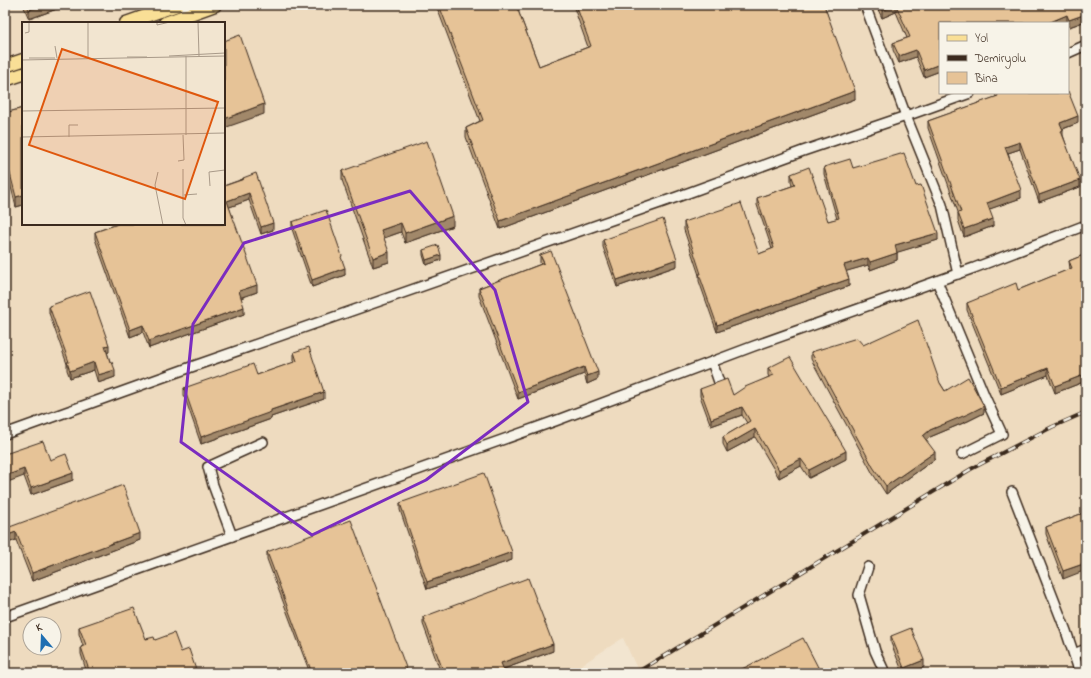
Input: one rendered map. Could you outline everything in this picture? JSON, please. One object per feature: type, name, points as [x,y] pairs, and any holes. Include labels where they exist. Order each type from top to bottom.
[{"type":"main road","points":[[129,22],[177,5]]},
{"type":"main road","points":[[166,22],[186,10],[216,5]]},
{"type":"main road","points":[[5,66],[22,60]]},
{"type":"main road","points":[[5,80],[22,74]]},
{"type":"street","points":[[865,5],[906,116],[942,205],[958,274]]},
{"type":"street","points":[[1069,53],[1086,45]]},
{"type":"street","points":[[5,434],[967,94]]},
{"type":"street","points":[[5,617],[938,282],[1086,225]]},
{"type":"street","points":[[938,282],[985,397],[1002,434],[962,454]]},
{"type":"street","points":[[712,362],[719,382]]},
{"type":"street","points":[[232,536],[208,467],[263,442]]},
{"type":"street","points":[[1012,492],[1066,631],[1080,673]]},
{"type":"street","points":[[868,567],[859,595],[875,650],[885,673]]},
{"type":"street","points":[[1074,654],[1086,649]]},
{"type":"highlighted area","points":[[410,191],[495,290],[528,402],[426,480],[312,535],[181,442],[193,324],[244,243]]},
{"type":"shaded area","points":[[5,5],[1086,5],[1086,673],[639,673],[623,638],[569,673],[5,673]]},
{"type":"building","points":[[27,5],[42,5],[29,10]]},
{"type":"building","points":[[439,5],[516,5],[539,66],[591,46],[576,5],[824,5],[855,91],[500,221],[466,128],[483,120]]},
{"type":"building","points":[[879,5],[895,5],[882,11]]},
{"type":"building","points":[[896,5],[1086,5],[1086,14],[1069,20],[1067,15],[1050,22],[939,22],[939,64],[924,70],[916,50],[899,56],[893,43],[910,37]]},
{"type":"building","points":[[240,35],[264,104],[225,119],[225,41]]},
{"type":"building","points":[[997,94],[1069,94],[1078,116],[1060,123],[1063,130],[1061,131],[1080,180],[1039,195],[1020,142],[1005,147],[1021,190],[987,203],[993,219],[964,229],[958,213],[961,212],[928,121],[998,96]]},
{"type":"building","points":[[22,108],[22,195],[16,197],[5,154],[5,113]]},
{"type":"building","points":[[427,141],[453,216],[405,233],[401,223],[381,230],[389,252],[373,258],[342,171]]},
{"type":"building","points":[[904,153],[916,186],[921,185],[938,233],[895,245],[897,253],[870,262],[868,258],[844,265],[849,279],[717,325],[699,274],[701,274],[684,222],[741,203],[759,254],[774,248],[757,198],[795,185],[791,174],[809,167],[828,221],[839,218],[824,167],[850,159],[853,168]]},
{"type":"building","points":[[256,173],[273,223],[261,227],[249,193],[227,201],[257,285],[239,291],[244,307],[149,341],[143,325],[130,330],[95,232],[115,225],[225,225],[225,186],[244,179],[243,178]]},
{"type":"building","points":[[326,210],[345,268],[312,280],[292,222]]},
{"type":"building","points":[[663,219],[677,259],[617,280],[603,240]]},
{"type":"building","points":[[438,245],[441,255],[426,260],[423,250]]},
{"type":"building","points":[[551,251],[598,372],[587,376],[584,367],[518,392],[479,288],[544,263],[540,255]]},
{"type":"building","points":[[1086,254],[1086,374],[1055,386],[1048,368],[1001,387],[967,303],[1016,283],[1018,290],[1072,268],[1069,261]]},
{"type":"building","points":[[90,291],[109,345],[105,346],[110,362],[112,362],[115,370],[98,375],[94,362],[70,371],[67,362],[69,362],[49,306]]},
{"type":"building","points":[[918,320],[940,383],[945,391],[968,377],[984,406],[930,430],[923,436],[935,452],[886,486],[873,467],[811,352],[857,338],[863,345]]},
{"type":"building","points":[[309,347],[324,392],[271,410],[271,412],[201,437],[184,388],[253,364],[257,375],[297,361],[294,352]]},
{"type":"building","points":[[790,357],[846,451],[809,470],[801,459],[779,470],[755,429],[727,445],[723,437],[750,421],[742,407],[711,419],[700,389],[727,379],[733,395],[745,387],[774,375],[768,368]]},
{"type":"building","points":[[43,441],[50,460],[66,454],[73,473],[31,488],[24,469],[5,476],[5,454]]},
{"type":"building","points":[[484,473],[512,552],[427,582],[400,503]]},
{"type":"building","points":[[123,485],[140,533],[32,573],[16,532],[5,536],[5,524],[7,528]]},
{"type":"building","points":[[1086,512],[1086,563],[1063,571],[1046,527]]},
{"type":"building","points":[[351,520],[408,673],[312,673],[267,552]]},
{"type":"building","points":[[528,578],[553,644],[501,663],[505,673],[444,673],[423,617]]},
{"type":"building","points":[[134,608],[146,639],[154,637],[155,640],[174,633],[181,652],[189,649],[197,673],[90,673],[81,647],[86,645],[79,627]]},
{"type":"building","points":[[911,628],[924,660],[904,668],[891,636]]},
{"type":"building","points":[[803,638],[821,673],[734,673]]},
{"type":"railway","points":[[636,673],[971,469],[1052,427],[1086,412]]}]
